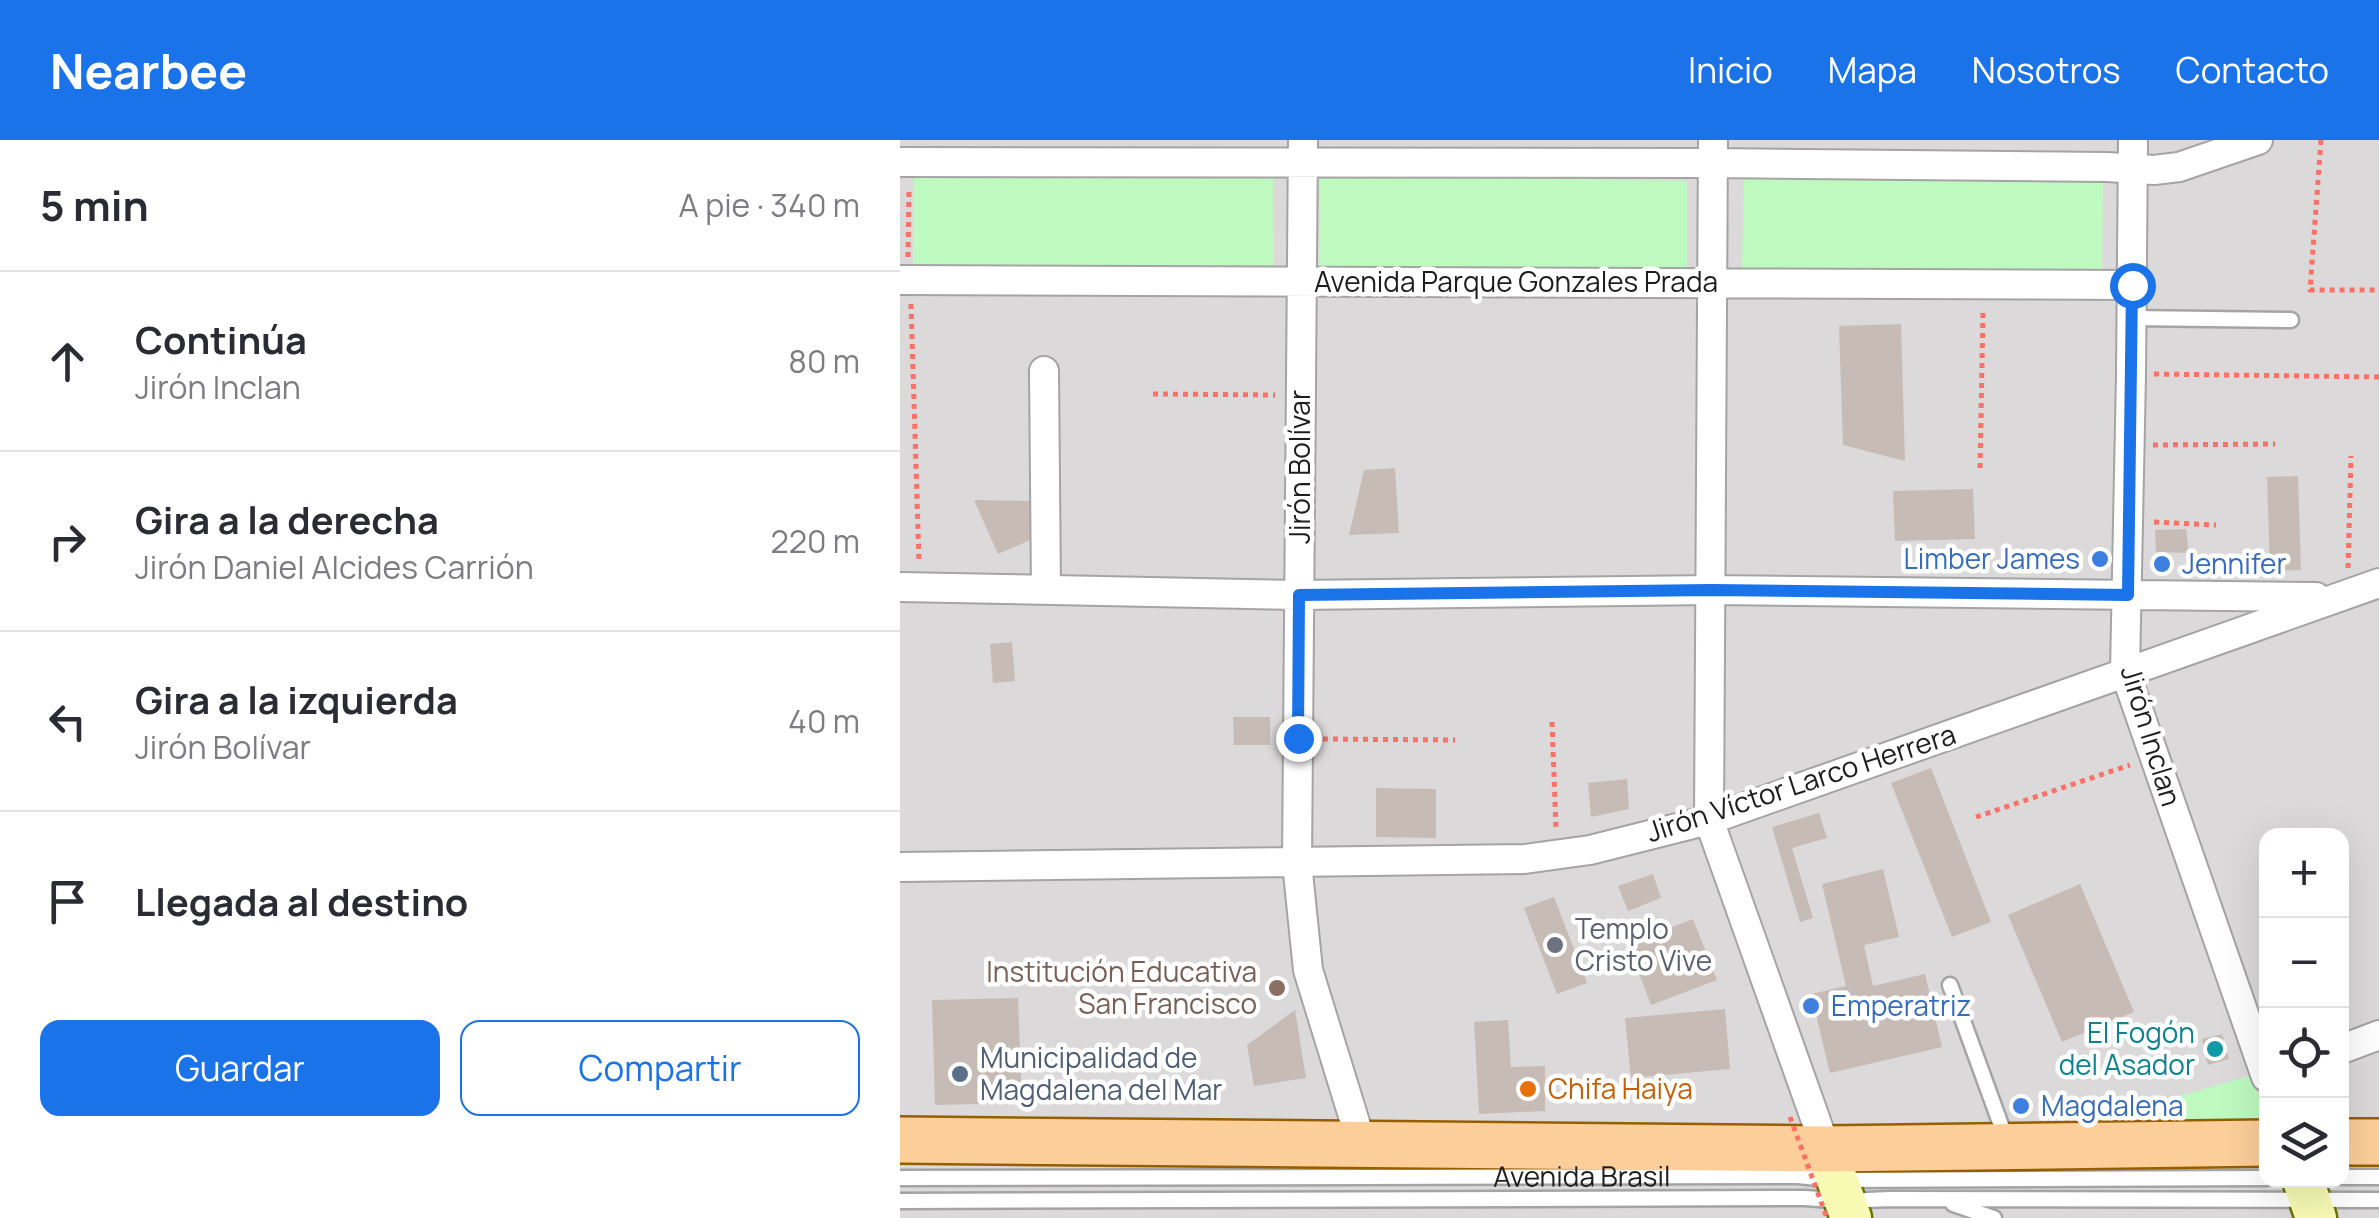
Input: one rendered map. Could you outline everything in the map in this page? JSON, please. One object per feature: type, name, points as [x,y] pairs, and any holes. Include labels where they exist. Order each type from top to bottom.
[{"type":"main road","name":"Avenida Brasil","points":[[900,1140],[1757,1147],[1831,1190],[2008,1145],[2259,1142]]},
{"type":"main road","points":[[2349,1142],[2379,1142]]},
{"type":"street","name":"Jirón Inclan","points":[[2133,140],[2125,672],[2259,1056]]},
{"type":"street","points":[[905,162],[1302,151],[1713,151],[2154,170],[2179,167],[2258,140]]},
{"type":"street","name":"Jirón Bolívar","points":[[1302,151],[1297,862],[1308,970],[1362,1145]]},
{"type":"street","points":[[1713,151],[1709,820],[1831,1190]]},
{"type":"street","name":"Avenida Parque Gonzales Prada","points":[[905,291],[1301,282],[2132,285]]},
{"type":"street","points":[[1044,371],[1046,589]]},
{"type":"street","name":"Jirón Víctor Larco Herrera","points":[[900,867],[1525,859],[1590,850],[1709,820],[2379,582]]},
{"type":"street","points":[[910,587],[1299,595],[1711,590],[2342,596]]},
{"type":"street","points":[[2349,1046],[2379,1036]]},
{"type":"lane","points":[[2132,318],[2291,320]]},
{"type":"lane","points":[[1950,985],[2008,1145]]},
{"type":"lane","name":"Avenida Brasil","points":[[2318,1194],[2379,1177]]},
{"type":"lane","name":"Avenida Brasil","points":[[900,1178],[1831,1190],[2259,1178]]},
{"type":"lane","name":"Avenida Brasil","points":[[900,1201],[1785,1198],[1831,1190],[1938,1200],[2318,1194],[2379,1200]]},
{"type":"lane","points":[[1938,1200],[1994,1218]]},
{"type":"path","points":[[2321,140],[2310,290],[2379,290]]},
{"type":"path","points":[[905,162],[910,587]]},
{"type":"path","points":[[1980,468],[1984,284]]},
{"type":"path","points":[[2132,374],[2379,378]]},
{"type":"path","points":[[1153,394],[1300,395]]},
{"type":"path","points":[[2130,445],[2275,444]]},
{"type":"path","points":[[2342,596],[2351,456]]},
{"type":"path","points":[[2128,521],[2216,524]]},
{"type":"path","points":[[1552,722],[1557,855]]},
{"type":"path","points":[[1298,738],[1455,740]]},
{"type":"path","points":[[1976,817],[2154,757]]},
{"type":"path","points":[[1790,1116],[1831,1190]]},
{"type":"shaded area","points":[[900,140],[2379,140],[2379,1218],[900,1218]]},
{"type":"green space","points":[[1273,169],[1274,266],[913,270],[914,176]]},
{"type":"green space","points":[[1744,173],[2103,179],[2102,274],[1742,272]]},
{"type":"green space","points":[[1320,174],[1687,181],[1687,269],[1319,267]]},
{"type":"green space","points":[[2253,1075],[2259,1096],[2259,1121],[2086,1123]]},
{"type":"building","points":[[1901,324],[1905,461],[1843,445],[1839,326]]},
{"type":"building","points":[[1395,468],[1399,533],[1349,535],[1364,470]]},
{"type":"building","points":[[2298,476],[2301,570],[2270,571],[2267,477]]},
{"type":"building","points":[[1973,489],[1975,539],[1895,541],[1893,491]]},
{"type":"building","points":[[974,500],[1030,501],[1030,540],[998,554]]},
{"type":"building","points":[[2186,529],[2189,553],[2156,552],[2155,530]]},
{"type":"building","points":[[1012,642],[1015,681],[993,683],[990,644]]},
{"type":"building","points":[[1233,717],[1270,717],[1270,745],[1234,745]]},
{"type":"building","points":[[1931,768],[1991,922],[1952,937],[1891,783]]},
{"type":"building","points":[[1627,779],[1629,809],[1591,817],[1588,783]]},
{"type":"building","points":[[1376,788],[1436,789],[1436,838],[1376,837]]},
{"type":"building","points":[[1819,813],[1827,838],[1792,848],[1813,918],[1800,922],[1772,827]]},
{"type":"building","points":[[1883,869],[1899,937],[1864,945],[1873,986],[1925,974],[1942,1047],[1830,1073],[1811,994],[1846,986],[1822,884]]},
{"type":"building","points":[[1653,874],[1661,898],[1628,911],[1618,886]]},
{"type":"building","points":[[2080,884],[2134,1012],[2062,1042],[2008,915]]},
{"type":"building","name":"Templo Cristo Vive","points":[[1554,897],[1587,983],[1557,994],[1524,908]]},
{"type":"building","points":[[1693,919],[1717,980],[1651,1005],[1628,944]]},
{"type":"building","points":[[1018,998],[1022,1103],[935,1105],[932,1000]]},
{"type":"building","points":[[1725,1009],[1730,1069],[1631,1078],[1625,1018]]},
{"type":"building","points":[[1295,1010],[1306,1078],[1254,1086],[1247,1045]]},
{"type":"building","points":[[1508,1020],[1511,1067],[1545,1066],[1545,1111],[1479,1114],[1474,1022]]},
{"type":"building","name":"El Fogón del Asador","points":[[2222,1034],[2229,1059],[2208,1065],[2202,1039]]},
{"type":"place","name":"Limber James","points":[[2100,559]]},
{"type":"place","name":"Jennifer","points":[[2162,564]]},
{"type":"place","name":"Templo Cristo Vive","points":[[1555,945]]},
{"type":"place","name":"Institución Educativa San Francisco","points":[[1277,988]]},
{"type":"place","name":"Emperatriz","points":[[1811,1006]]},
{"type":"place","name":"El Fogón del Asador","points":[[2215,1049]]},
{"type":"place","name":"Municipalidad de Magdalena del Mar","points":[[960,1074]]},
{"type":"place","name":"Chifa Haiya","points":[[1528,1089]]},
{"type":"place","name":"Magdalena","points":[[2021,1106]]},
{"type":"route","points":[[1298,738],[1299,595],[1711,590],[2128,595],[2132,285]]}]
